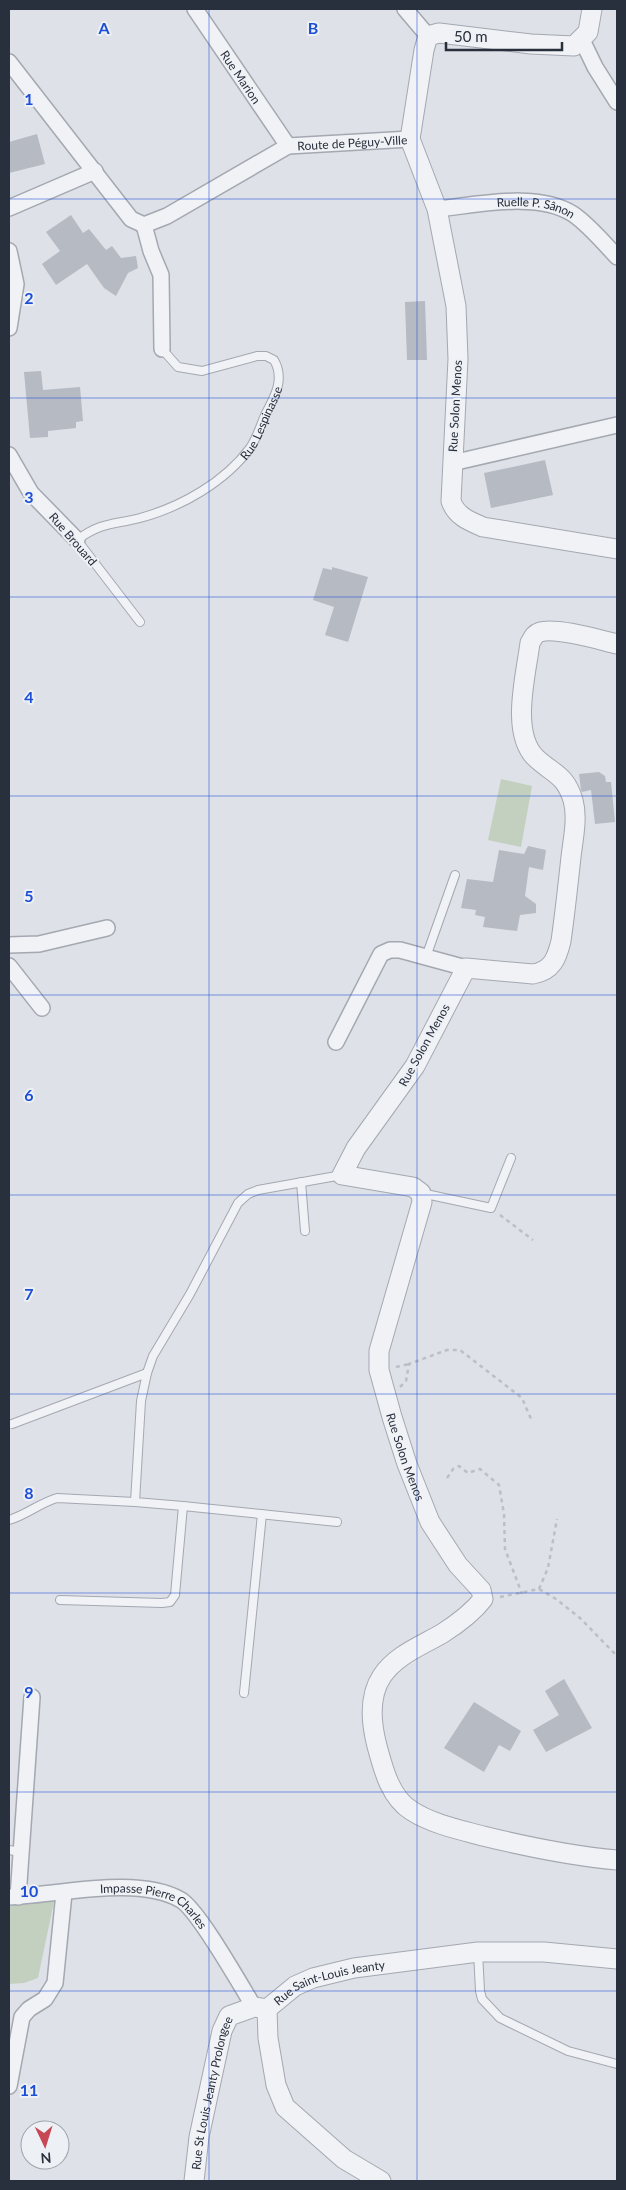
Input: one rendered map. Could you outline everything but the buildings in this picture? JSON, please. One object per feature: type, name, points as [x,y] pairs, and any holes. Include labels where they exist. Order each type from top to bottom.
[{"type":"street","name":"Rue Marion","points":[[195,9],[288,146]]},
{"type":"street","points":[[405,9],[428,36],[439,33],[560,46],[574,46],[582,40],[588,32],[592,9]]},
{"type":"street","name":"Route de Péguy-Ville","points":[[144,225],[166,216],[288,146],[410,140],[424,50],[428,36]]},
{"type":"street","points":[[582,40],[596,68],[617,102]]},
{"type":"street","points":[[9,62],[131,219],[144,225]]},
{"type":"street","name":"Rue Solon Menos","points":[[410,140],[437,209],[456,306],[458,359],[451,501],[454,510],[466,519],[483,527],[617,548]]},
{"type":"street","points":[[9,208],[95,171]]},
{"type":"street","name":"Ruelle P. Sânon","points":[[437,209],[499,203],[532,202],[550,204],[573,214],[617,257]]},
{"type":"street","name":"Rue Lespinasse","points":[[144,225],[151,251],[162,275],[162,349]]},
{"type":"street","points":[[9,251],[16,284],[9,328]]},
{"type":"street","points":[[452,463],[617,425]]},
{"type":"street","name":"Rue Brouard","points":[[9,455],[31,492],[77,540]]},
{"type":"street","points":[[336,1042],[381,954],[390,950],[400,950],[466,968],[533,974],[542,973],[551,967],[557,956],[561,941],[574,830],[573,802],[569,790],[558,773],[536,757],[524,741],[522,708],[530,643],[534,636],[541,632],[556,631],[617,644]]},
{"type":"street","points":[[9,946],[39,944],[107,928]]},
{"type":"street","points":[[9,966],[42,1008]]},
{"type":"street","name":"Rue Solon Menos","points":[[342,1175],[356,1148],[415,1066],[466,968]]},
{"type":"street","points":[[342,1175],[413,1187],[421,1193]]},
{"type":"street","name":"Rue Solon Menos","points":[[421,1193],[422,1202],[379,1351],[379,1370],[407,1464],[430,1522],[458,1565],[480,1590],[483,1599]]},
{"type":"street","points":[[483,1599],[477,1607],[444,1632],[395,1660],[381,1677],[372,1698],[374,1735],[385,1774],[391,1786],[397,1796],[411,1811],[453,1828],[517,1844],[582,1857],[617,1860]]},
{"type":"street","points":[[13,1897],[15,1851],[32,1697]]},
{"type":"street","name":"Impasse Pierre Charles","points":[[13,1897],[130,1886],[182,1901],[199,1921],[260,2008]]},
{"type":"street","points":[[9,2086],[12,2049],[22,2017],[29,2009],[45,1999],[55,1983],[64,1893]]},
{"type":"street","name":"Rue Saint-Louis Jeanty","points":[[381,2181],[344,2159],[285,2107],[276,2084],[268,2038],[260,2008],[295,1986],[313,1978],[354,1968],[478,1952],[544,1952],[617,1959]]},
{"type":"street","name":"Rue St Louis Jeanty Prolongee","points":[[194,2181],[200,2137],[222,2031],[229,2016],[260,2008]]},
{"type":"lane","name":"Rue Lespinasse","points":[[77,540],[90,530],[104,524],[139,518],[173,507],[215,481],[236,465],[251,446],[277,391],[280,376],[278,367],[274,360],[266,356],[257,356],[202,371],[178,367],[162,349]]},
{"type":"lane","name":"Rue Brouard","points":[[77,540],[140,622]]},
{"type":"lane","points":[[426,957],[455,875]]},
{"type":"lane","points":[[421,1193],[491,1208],[511,1158]]},
{"type":"lane","points":[[135,1502],[141,1401],[146,1373],[153,1356],[190,1294],[238,1203],[248,1194],[258,1190],[342,1175]]},
{"type":"lane","points":[[301,1182],[305,1231]]},
{"type":"lane","points":[[12,1424],[146,1373]]},
{"type":"lane","points":[[9,1520],[21,1517],[49,1500],[57,1498],[183,1506],[337,1522]]},
{"type":"lane","points":[[60,1600],[170,1602],[175,1595],[183,1506]]},
{"type":"lane","points":[[244,1694],[262,1514]]},
{"type":"lane","points":[[478,1952],[482,1999],[500,2018],[568,2051],[617,2064]]},
{"type":"path","points":[[491,1208],[533,1240]]},
{"type":"path","points":[[387,1400],[406,1382],[409,1364],[446,1350],[460,1350],[522,1398],[531,1419]]},
{"type":"path","points":[[447,1478],[453,1469],[459,1466],[468,1473],[480,1469],[500,1484],[504,1514],[505,1549],[522,1594]]},
{"type":"path","points":[[483,1599],[522,1594],[538,1589],[548,1568],[557,1519]]},
{"type":"path","points":[[538,1589],[580,1618],[617,1656]]},
{"type":"green space","points":[[501,779],[532,786],[521,847],[488,840]]},
{"type":"green space","points":[[55,1897],[38,1978],[24,1983],[9,1984],[9,1900]]}]
